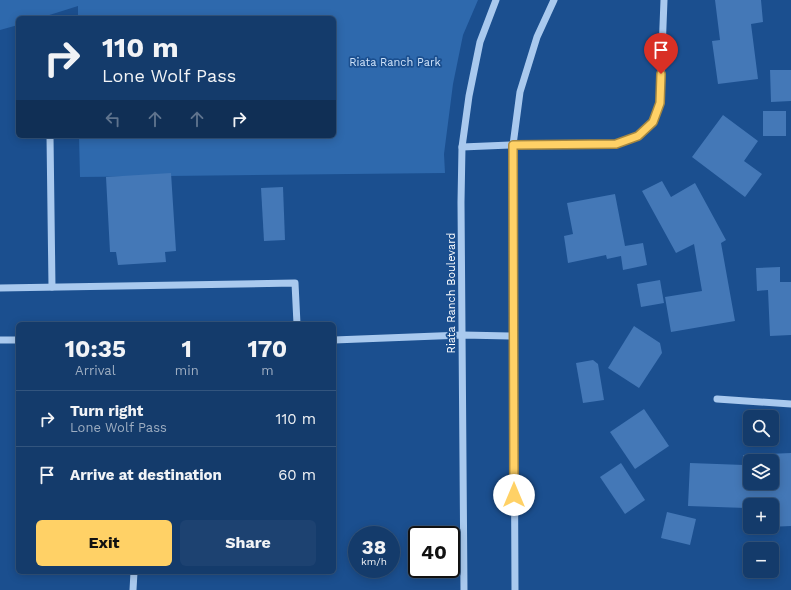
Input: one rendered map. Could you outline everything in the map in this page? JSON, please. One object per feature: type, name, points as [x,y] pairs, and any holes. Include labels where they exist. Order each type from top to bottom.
[{"type":"street","name":"Riata Ranch Boulevard","points":[[464,590],[461,202],[462,148],[468,96],[480,42],[496,0]]},
{"type":"street","points":[[515,590],[513,145],[520,92],[537,37],[554,0]]},
{"type":"street","points":[[462,148],[513,145],[616,144],[638,136],[653,122],[660,103],[664,0]]},
{"type":"street","points":[[50,138],[52,287]]},
{"type":"street","points":[[0,288],[295,284],[297,322]]},
{"type":"street","points":[[336,340],[463,335],[514,336]]},
{"type":"street","points":[[0,340],[16,340]]},
{"type":"street","points":[[717,399],[791,404]]},
{"type":"street","points":[[134,574],[134,590]]},
{"type":"green space","name":"Riata Ranch Park","points":[[0,0],[478,0],[463,35],[453,84],[444,154],[445,173],[80,177],[79,138],[336,138],[336,16],[78,16],[78,6],[46,16],[16,16],[16,26],[0,30]]},
{"type":"building","points":[[715,0],[761,0],[763,22],[751,24],[758,79],[718,84],[712,41],[720,40]]},
{"type":"building","points":[[770,70],[791,70],[791,101],[771,102]]},
{"type":"building","points":[[763,111],[786,111],[786,136],[763,136]]},
{"type":"building","points":[[723,115],[758,141],[744,161],[762,174],[745,197],[692,157]]},
{"type":"building","points":[[171,173],[176,251],[165,252],[166,262],[118,265],[116,252],[110,252],[106,177]]},
{"type":"building","points":[[662,181],[671,197],[695,183],[726,240],[721,243],[735,321],[671,332],[665,297],[702,291],[694,244],[676,253],[642,191]]},
{"type":"building","points":[[283,187],[285,240],[264,241],[261,188]]},
{"type":"building","points":[[615,194],[625,246],[643,243],[647,265],[623,270],[621,256],[607,259],[606,255],[568,263],[564,236],[573,234],[567,203]]},
{"type":"building","points":[[780,267],[780,282],[791,282],[791,335],[770,336],[768,290],[757,291],[756,268]]},
{"type":"building","points":[[660,280],[664,303],[641,307],[637,284]]},
{"type":"building","points":[[634,326],[660,343],[662,353],[639,388],[608,368]]},
{"type":"building","points":[[593,360],[598,364],[604,400],[583,403],[576,363]]},
{"type":"building","points":[[644,409],[669,446],[635,469],[610,432]]},
{"type":"building","points":[[791,453],[791,526],[779,527],[779,498],[743,498],[743,508],[688,506],[690,463],[743,465],[743,490],[779,490],[779,454],[767,454]]},
{"type":"building","points":[[621,463],[645,500],[625,514],[600,477]]},
{"type":"building","points":[[667,512],[696,519],[690,545],[661,538]]},
{"type":"route","points":[[514,495],[513,145],[616,144],[638,136],[653,122],[660,103],[661,74]]}]
